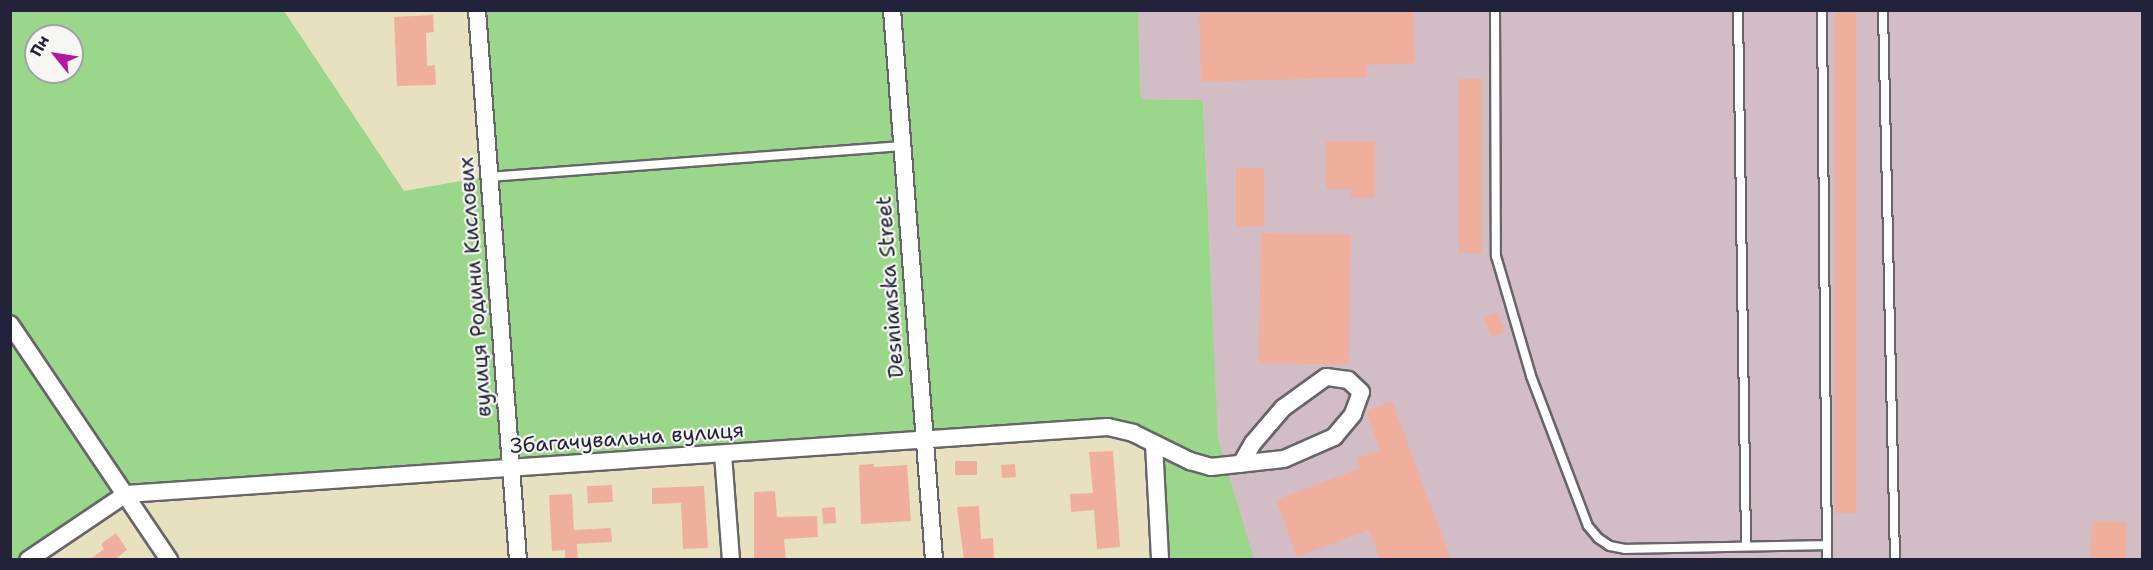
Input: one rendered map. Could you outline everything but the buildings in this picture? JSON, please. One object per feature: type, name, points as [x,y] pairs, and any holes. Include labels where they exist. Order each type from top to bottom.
[{"type":"street","name":"вулиця Родини Кислових","points":[[477,10],[518,560]]},
{"type":"street","name":"Desnianska Street","points":[[892,10],[934,560]]},
{"type":"street","points":[[10,324],[169,560]]},
{"type":"street","name":"Збагачувальна вулиця","points":[[126,494],[1108,427],[1132,433],[1190,461],[1211,467],[1241,464],[1284,459],[1334,437],[1353,414],[1361,392],[1348,380],[1326,377],[1283,408],[1253,444],[1241,464]]},
{"type":"street","points":[[1154,444],[1160,560]]},
{"type":"street","points":[[723,454],[730,560]]},
{"type":"street","points":[[28,560],[126,494]]},
{"type":"lane","points":[[1495,10],[1496,256],[1531,376],[1588,526],[1598,538],[1610,546],[1625,549],[1827,545]]},
{"type":"lane","points":[[1738,10],[1746,546]]},
{"type":"lane","points":[[1822,10],[1827,560]]},
{"type":"lane","points":[[1883,10],[1895,560]]},
{"type":"lane","points":[[489,177],[902,146]]},
{"type":"shaded area","points":[[1138,11],[2142,11],[2142,559],[1252,559],[1218,449],[1203,100],[1141,99]]},
{"type":"green space","points":[[10,11],[284,11],[404,191],[489,176],[477,11],[1138,11],[1141,99],[1203,100],[1218,439],[1254,559],[1160,559],[1154,444],[1133,433],[126,494],[28,559],[11,559]]}]
